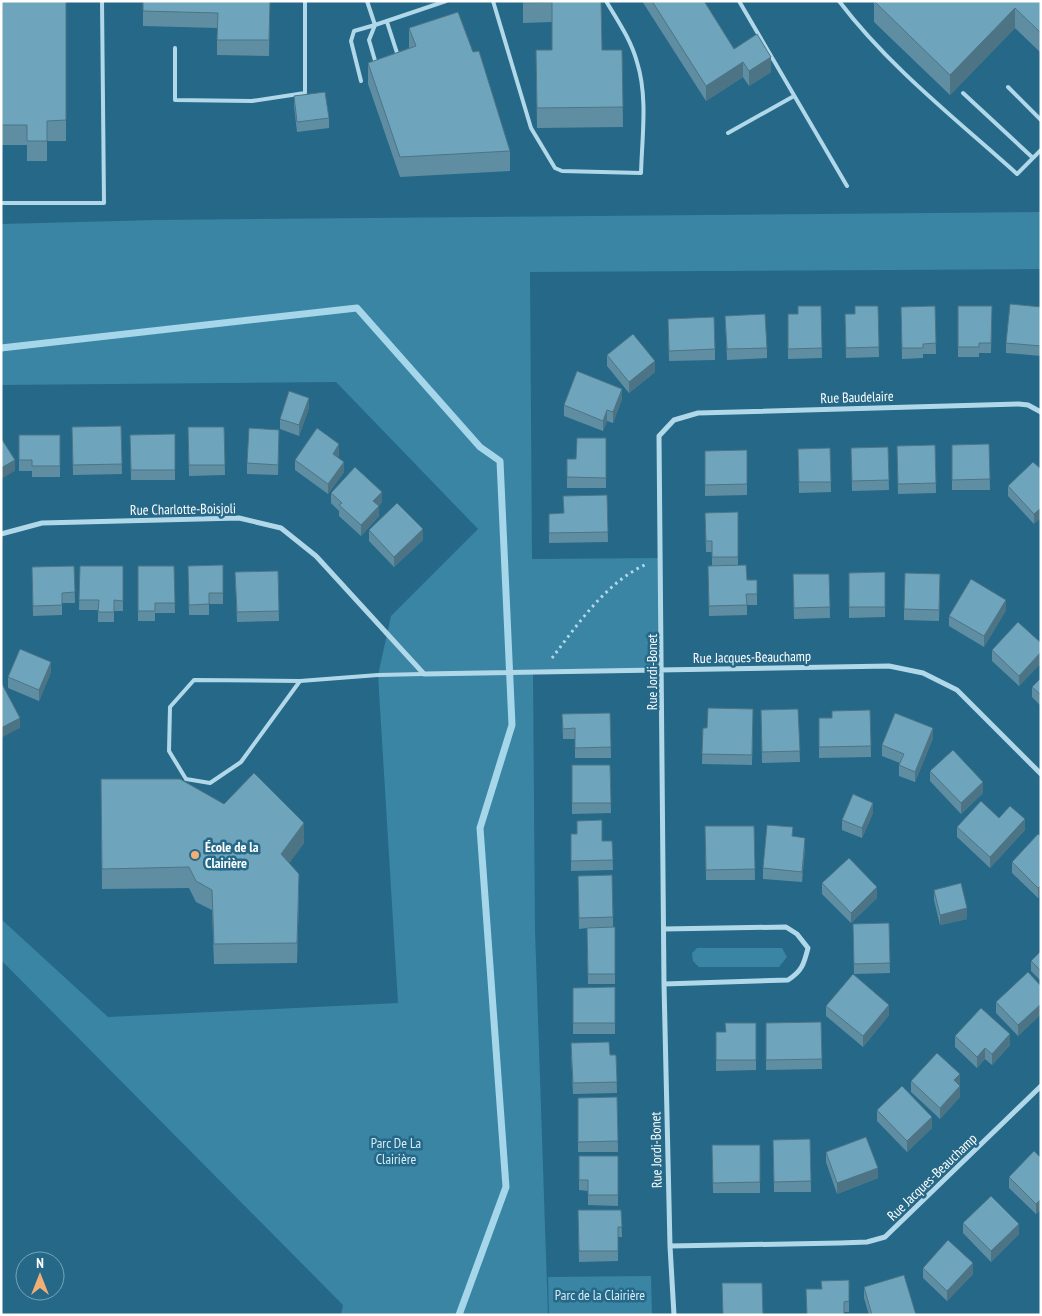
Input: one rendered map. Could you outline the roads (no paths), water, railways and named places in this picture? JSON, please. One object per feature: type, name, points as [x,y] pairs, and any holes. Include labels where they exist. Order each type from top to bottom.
[{"type":"street","name":"Rue Baudelaire","points":[[674,420],[698,413],[1019,404],[1028,405],[1041,412]]},
{"type":"street","name":"Rue Jordi-Bonet","points":[[674,420],[660,436],[664,984],[670,1246],[674,1315]]},
{"type":"street","name":"Rue Charlotte-Boisjoli","points":[[1,534],[42,523],[239,518],[281,528],[316,556],[424,674]]},
{"type":"street","name":"Rue Jacques-Beauchamp","points":[[424,674],[889,666],[923,673],[957,690],[1041,774]]},
{"type":"street","points":[[664,929],[786,928],[797,934],[808,948],[804,966],[798,974],[788,980],[664,984]]},
{"type":"street","name":"Rue Jacques-Beauchamp","points":[[670,1246],[867,1242],[885,1237],[1041,1086]]},
{"type":"lane","points":[[1,203],[104,203],[102,1]]},
{"type":"lane","points":[[175,48],[175,100],[252,101],[305,93],[305,1]]},
{"type":"lane","points":[[367,1],[375,25],[369,40],[378,67]]},
{"type":"lane","points":[[361,80],[351,41],[354,31],[387,22],[446,1]]},
{"type":"lane","points":[[494,1],[531,128],[555,168],[562,171],[641,173],[642,96],[640,74],[630,42],[606,1]]},
{"type":"lane","points":[[739,1],[847,186]]},
{"type":"lane","points":[[839,1],[860,28],[897,66],[1017,174],[1041,150]]},
{"type":"lane","points":[[387,22],[399,59]]},
{"type":"lane","points":[[1008,87],[1041,120]]},
{"type":"lane","points":[[963,93],[1033,158]]},
{"type":"lane","points":[[728,133],[794,96]]},
{"type":"lane","points":[[300,681],[241,762],[210,783],[186,779],[169,751],[170,707],[194,680],[300,681],[378,675],[424,674]]},
{"type":"waterway","points":[[1,348],[357,308],[480,447],[500,461],[512,725],[480,828],[506,1187],[459,1315]]},
{"type":"place","name":"École de la Clairière","points":[[195,855]]},
{"type":"park label","name":"Parc De La Clairière","points":[[396,1152]]},
{"type":"park label","name":"Parc de la Clairière","points":[[600,1295]]}]
